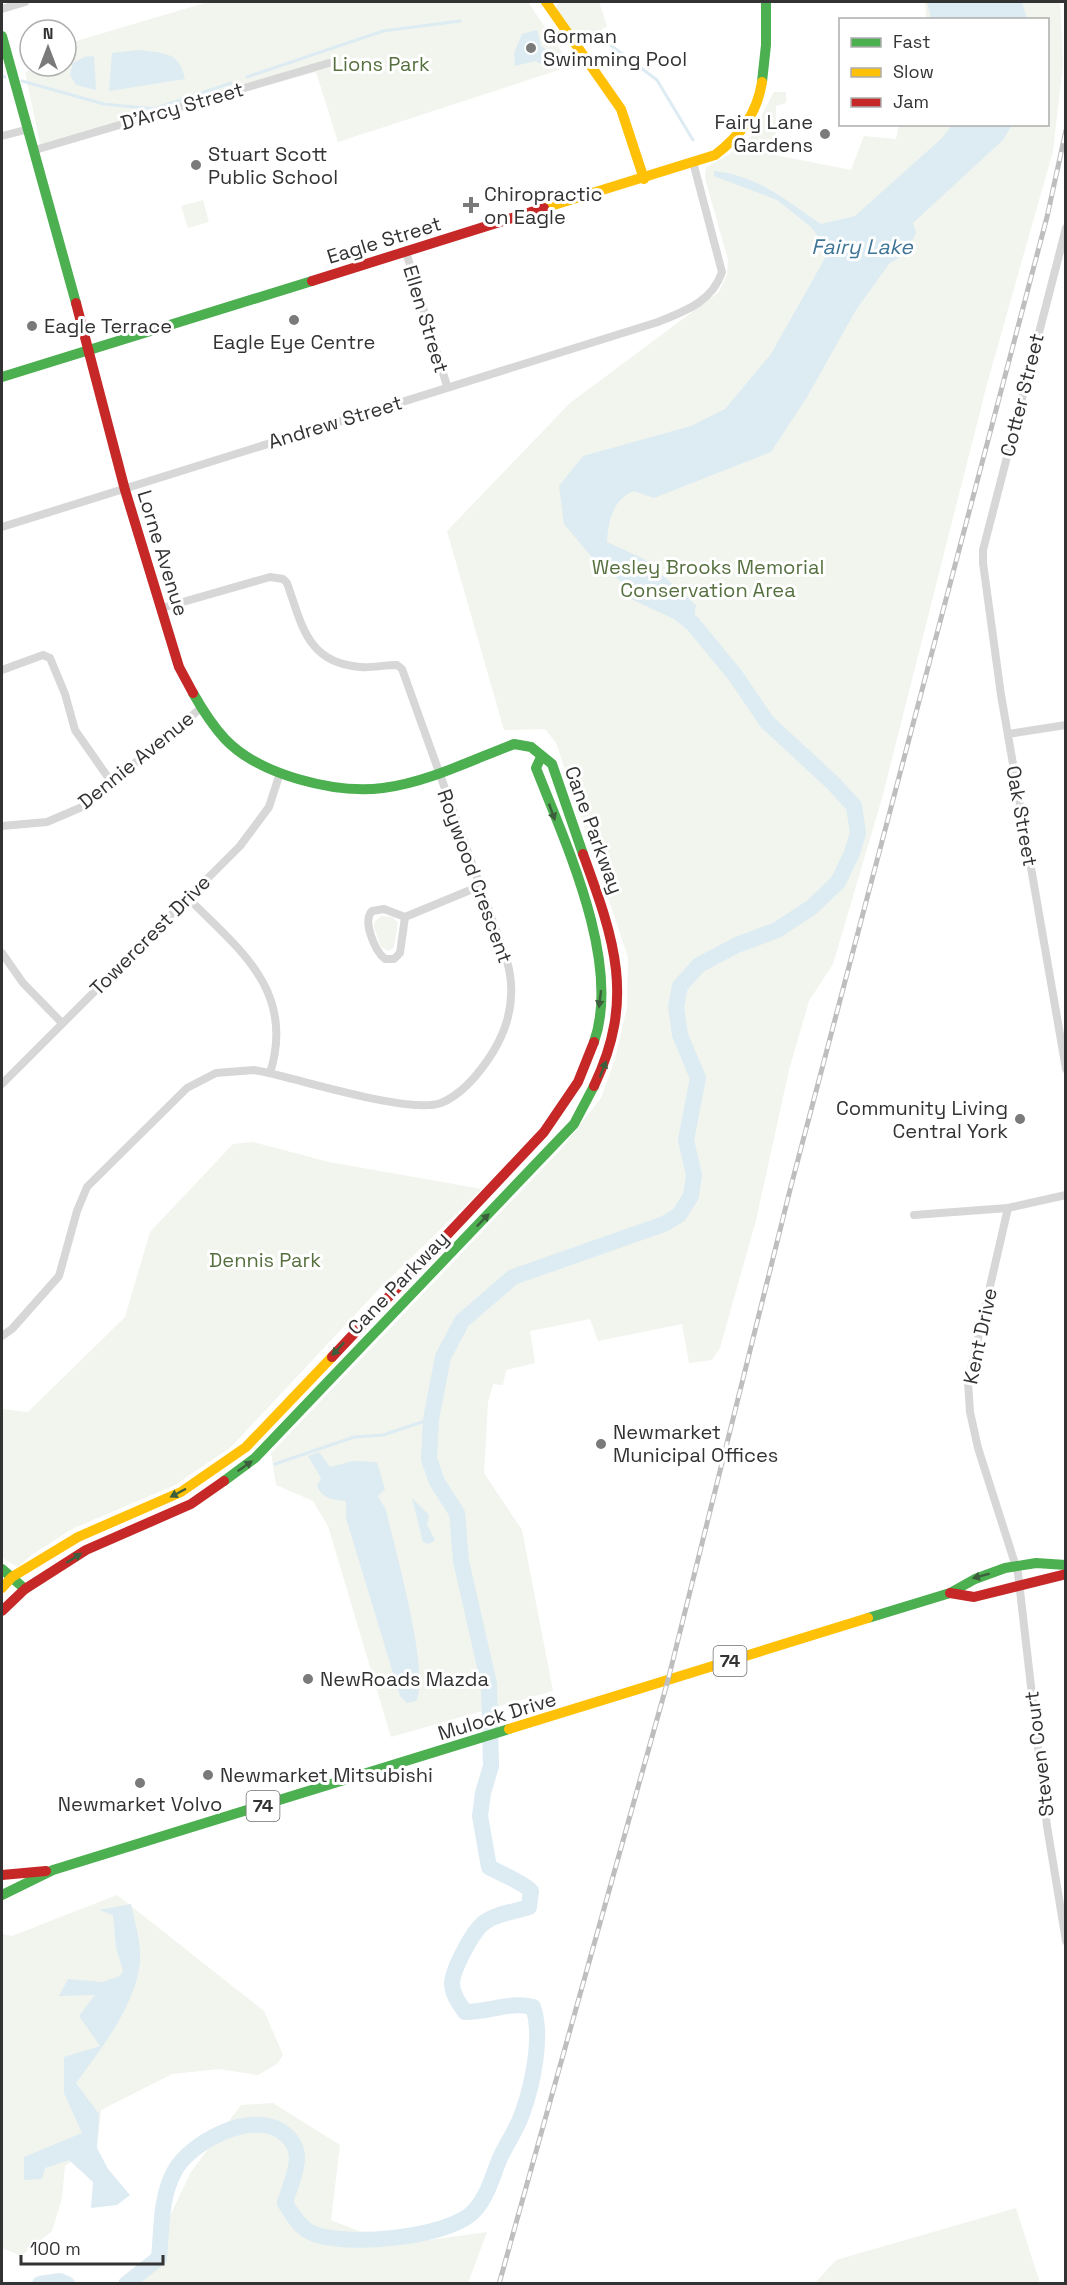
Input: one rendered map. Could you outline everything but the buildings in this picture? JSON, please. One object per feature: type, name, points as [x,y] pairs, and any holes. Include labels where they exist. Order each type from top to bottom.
[{"type":"main road","points":[[548,2],[621,109],[644,178]]},
{"type":"main road","name":"Eagle Street","points":[[2,376],[715,155],[734,142],[757,107],[763,86],[766,2]]},
{"type":"main road","name":"Lorne Avenue","points":[[2,36],[35,150],[124,489],[179,666],[201,708],[226,740],[250,757],[280,773],[338,789],[364,789],[417,780],[514,744],[529,744],[541,757]]},
{"type":"main road","name":"Cane Parkway","points":[[2,1588],[12,1577],[78,1537],[181,1492],[246,1447],[544,1132],[582,1076],[594,1045],[602,978],[591,917],[537,768],[541,757],[552,764],[612,933],[618,976],[617,1017],[608,1056],[594,1091],[574,1124],[255,1458],[191,1504],[86,1550],[25,1589],[2,1611]]},
{"type":"main road","name":"Mulock Drive","points":[[2,1895],[53,1870],[511,1731],[950,1593],[970,1580],[1015,1568],[1055,1563],[1065,1565]]},
{"type":"main road","points":[[2,1569],[25,1589]]},
{"type":"main road","name":"Mulock Drive","points":[[950,1593],[974,1597],[1065,1574]]},
{"type":"main road","name":"Mulock Drive","points":[[2,1875],[53,1870]]},
{"type":"street","points":[[2,9],[25,2]]},
{"type":"street","name":"D'Arcy Street","points":[[35,150],[329,63]]},
{"type":"street","points":[[2,136],[29,129]]},
{"type":"street","name":"Andrew Street","points":[[2,527],[669,318],[707,298],[717,286],[722,272],[721,259],[693,162]]},
{"type":"street","name":"Cotter Street","points":[[983,563],[986,538],[1065,228]]},
{"type":"street","name":"Ellen Street","points":[[406,252],[447,386]]},
{"type":"street","name":"Oak Street","points":[[983,563],[1008,734],[1065,1069]]},
{"type":"street","name":"Roywood Crescent","points":[[2,1336],[12,1329],[59,1276],[77,1211],[87,1187],[174,1099],[200,1080],[216,1073],[241,1069],[270,1072],[411,1106],[441,1103],[464,1088],[494,1050],[505,1029],[511,1000],[507,961],[437,772],[402,669],[397,665],[351,665],[321,655],[305,635],[287,583],[283,579],[270,577],[162,608]]},
{"type":"street","points":[[2,670],[43,656],[50,658],[65,694],[75,730],[112,783]]},
{"type":"street","name":"Dennie Avenue","points":[[2,826],[33,824],[66,815],[82,807],[201,708]]},
{"type":"street","points":[[1008,734],[1065,725]]},
{"type":"street","name":"Towercrest Drive","points":[[2,1084],[254,830],[269,807],[280,773]]},
{"type":"street","points":[[405,917],[400,953],[394,959],[385,959],[378,951],[368,916],[379,909],[405,917],[480,886]]},
{"type":"street","points":[[188,898],[251,960],[268,990],[275,1014],[276,1037],[270,1072]]},
{"type":"street","points":[[2,953],[23,983],[62,1023]]},
{"type":"street","points":[[914,1215],[1008,1208],[1065,1196]]},
{"type":"street","name":"Kent Drive","points":[[1008,1208],[968,1382],[970,1412],[978,1448],[1015,1568]]},
{"type":"street","name":"Steven Court","points":[[1015,1568],[1019,1585],[1047,1826],[1065,1941]]},
{"type":"green space","name":"Lions Park","points":[[208,2],[528,2],[571,66],[338,142],[316,72],[41,148],[26,78],[78,78],[78,40]]},
{"type":"green space","points":[[558,2],[599,2],[607,26],[580,44],[556,12]]},
{"type":"green space","name":"Wesley Brooks Memorial Conservation Area","points":[[925,2],[1060,2],[1063,64],[1053,151],[987,384],[882,798],[833,964],[809,1001],[789,1070],[756,1220],[720,1348],[712,1360],[689,1363],[682,1324],[598,1341],[590,1319],[530,1331],[535,1363],[506,1370],[503,1385],[493,1384],[488,1402],[484,1473],[522,1530],[553,1691],[391,1737],[328,1526],[313,1501],[276,1485],[271,1453],[562,1148],[601,1098],[615,1059],[627,1007],[628,957],[556,743],[545,729],[504,730],[447,531],[570,403],[719,292],[727,275],[728,260],[705,178],[706,167],[730,154],[750,137],[774,92],[786,92],[786,103],[776,106],[775,155],[851,170],[864,136],[896,139],[899,126],[1049,126],[1049,18],[926,18]]},
{"type":"green space","points":[[203,200],[209,222],[188,228],[181,206]]},
{"type":"green space","points":[[381,916],[393,917],[398,923],[394,947],[389,951],[381,947],[374,927],[375,921]]},
{"type":"green space","name":"Dennis Park","points":[[253,1142],[329,1162],[482,1189],[379,1289],[231,1447],[175,1485],[72,1529],[30,1556],[18,1567],[2,1558],[2,1409],[28,1412],[125,1317],[150,1232],[233,1144]]},
{"type":"green space","points":[[117,1895],[264,2011],[283,2055],[277,2064],[258,2075],[219,2069],[172,2074],[101,2110],[98,2141],[65,2166],[62,2198],[52,2231],[21,2256],[2,2248],[2,1934],[12,1936]]},
{"type":"green space","points":[[273,2103],[340,2145],[331,2220],[393,2245],[487,2232],[468,2283],[123,2283],[143,2272],[191,2172],[241,2105]]},
{"type":"green space","points":[[1016,2208],[1040,2283],[815,2283],[836,2260]]},
{"type":"water","points":[[927,2],[1022,2],[1027,18],[931,18]]},
{"type":"water","name":"Gorman Swimming Pool","points":[[537,30],[541,46],[553,54],[546,66],[535,61],[515,66],[514,53],[522,34]]},
{"type":"water","points":[[139,50],[163,54],[175,59],[185,79],[109,91],[112,53]]},
{"type":"water","points":[[94,56],[96,90],[76,85],[72,78],[78,78],[78,60]]},
{"type":"water","name":"Fairy Lake","points":[[951,126],[1011,126],[1003,140],[913,223],[916,233],[907,252],[889,264],[856,310],[807,397],[771,452],[654,498],[634,491],[616,505],[609,526],[607,542],[644,559],[696,605],[693,624],[676,620],[629,598],[631,588],[601,568],[564,524],[559,486],[583,456],[691,426],[725,409],[771,354],[829,251],[811,227],[777,200],[714,176],[714,171],[745,178],[771,190],[821,224],[855,216],[942,138]]},
{"type":"water","points":[[319,1452],[330,1467],[353,1461],[377,1462],[385,1489],[378,1496],[386,1510],[415,1639],[419,1665],[419,1687],[416,1701],[407,1703],[400,1696],[346,1518],[346,1501],[325,1496],[317,1486],[321,1478],[308,1456]]},
{"type":"water","points":[[412,1498],[429,1515],[427,1525],[435,1540],[429,1544],[423,1542]]},
{"type":"water","points":[[131,1904],[140,1952],[135,1984],[130,1999],[114,2029],[76,2083],[99,2114],[97,2148],[108,2169],[130,2195],[117,2205],[91,2208],[93,2182],[69,2160],[45,2168],[42,2179],[24,2180],[24,2157],[82,2133],[64,2093],[64,2057],[100,2046],[79,2016],[95,1995],[59,1996],[68,1979],[103,1982],[120,1976],[123,1971],[116,1947],[113,1915],[99,1910]]},
{"type":"waterway","points":[[247,77],[383,31],[460,21]]},
{"type":"waterway","points":[[586,37],[605,41],[657,80],[693,140]]},
{"type":"waterway","points":[[22,81],[104,104],[154,109],[231,83]]},
{"type":"waterway","points":[[126,2284],[159,2258],[164,2203],[174,2172],[193,2150],[222,2133],[238,2127],[268,2126],[281,2131],[290,2139],[296,2150],[297,2163],[285,2203],[298,2222],[308,2231],[343,2239],[393,2238],[442,2228],[461,2220],[474,2211],[486,2193],[526,2102],[537,2046],[533,2007],[516,2005],[465,2012],[452,1987],[453,1977],[460,1960],[480,1926],[495,1917],[529,1907],[531,1891],[489,1867],[480,1816],[483,1793],[491,1766],[489,1684],[461,1561],[457,1513],[437,1482],[429,1459],[431,1419],[443,1357],[462,1321],[513,1277],[664,1224],[679,1215],[691,1196],[694,1175],[686,1140],[698,1078],[680,1035],[676,1007],[680,986],[699,965],[737,945],[777,930],[812,907],[838,882],[852,853],[858,833],[854,806],[833,783],[767,722],[735,675],[693,624],[677,611]]},
{"type":"waterway","points":[[275,1464],[354,1437],[383,1435],[431,1419]]},
{"type":"waterway","points":[[40,2284],[60,2281],[67,2284]]},
{"type":"railway","points":[[499,2284],[668,1680],[791,1186],[1047,217],[1066,130]]},
{"type":"traffic: fast","points":[[762,82],[766,45],[766,2]]},
{"type":"traffic: fast","points":[[2,36],[76,303]]},
{"type":"traffic: fast","points":[[2,377],[312,281]]},
{"type":"traffic: fast","points":[[193,693],[216,728],[240,752],[277,772],[321,785],[364,789],[400,785],[450,770],[514,744],[531,747],[552,764],[583,854]]},
{"type":"traffic: fast","points":[[541,757],[536,768],[574,866],[596,940],[601,976],[601,1011],[594,1042]]},
{"type":"traffic: fast","points":[[224,1481],[255,1458],[574,1124],[594,1086]]},
{"type":"traffic: fast","points":[[868,1618],[950,1593],[975,1579],[1005,1568],[1036,1563],[1066,1565]]},
{"type":"traffic: fast","points":[[2,1569],[25,1589]]},
{"type":"traffic: fast","points":[[2,1895],[53,1870],[509,1729]]},
{"type":"traffic: slow","points":[[546,2],[621,109],[644,179]]},
{"type":"traffic: slow","points":[[544,208],[715,155],[740,132],[752,114],[762,82]]},
{"type":"traffic: slow","points":[[2,1588],[12,1577],[78,1537],[181,1492],[246,1447],[332,1357]]},
{"type":"traffic: slow","points":[[509,1729],[868,1618]]},
{"type":"traffic: jam","points":[[312,281],[544,208]]},
{"type":"traffic: jam","points":[[76,303],[125,490],[179,667],[193,693]]},
{"type":"traffic: jam","points":[[583,854],[604,914],[616,969],[617,996],[614,1025],[607,1054],[594,1086]]},
{"type":"traffic: jam","points":[[332,1357],[544,1132],[578,1082],[594,1042]]},
{"type":"traffic: jam","points":[[2,1611],[25,1589],[86,1550],[191,1504],[224,1481]]},
{"type":"traffic: jam","points":[[950,1593],[974,1597],[1066,1574]]},
{"type":"traffic: jam","points":[[2,1875],[46,1871]]},
{"type":"place","name":"Gorman Swimming Pool","points":[[531,48]]},
{"type":"place","name":"Fairy Lane Gardens","points":[[825,134]]},
{"type":"place","name":"Stuart Scott Public School","points":[[196,165]]},
{"type":"place","name":"Chiropractic on Eagle","points":[[471,205]]},
{"type":"place","name":"Eagle Eye Centre","points":[[294,320]]},
{"type":"place","name":"Eagle Terrace","points":[[32,326]]},
{"type":"place","name":"Community Living Central York","points":[[1020,1119]]},
{"type":"place","name":"Newmarket Municipal Offices","points":[[601,1444]]},
{"type":"place","name":"NewRoads Mazda","points":[[308,1679]]},
{"type":"place","name":"Newmarket Mitsubishi","points":[[208,1775]]},
{"type":"place","name":"Newmarket Volvo","points":[[140,1783]]}]
